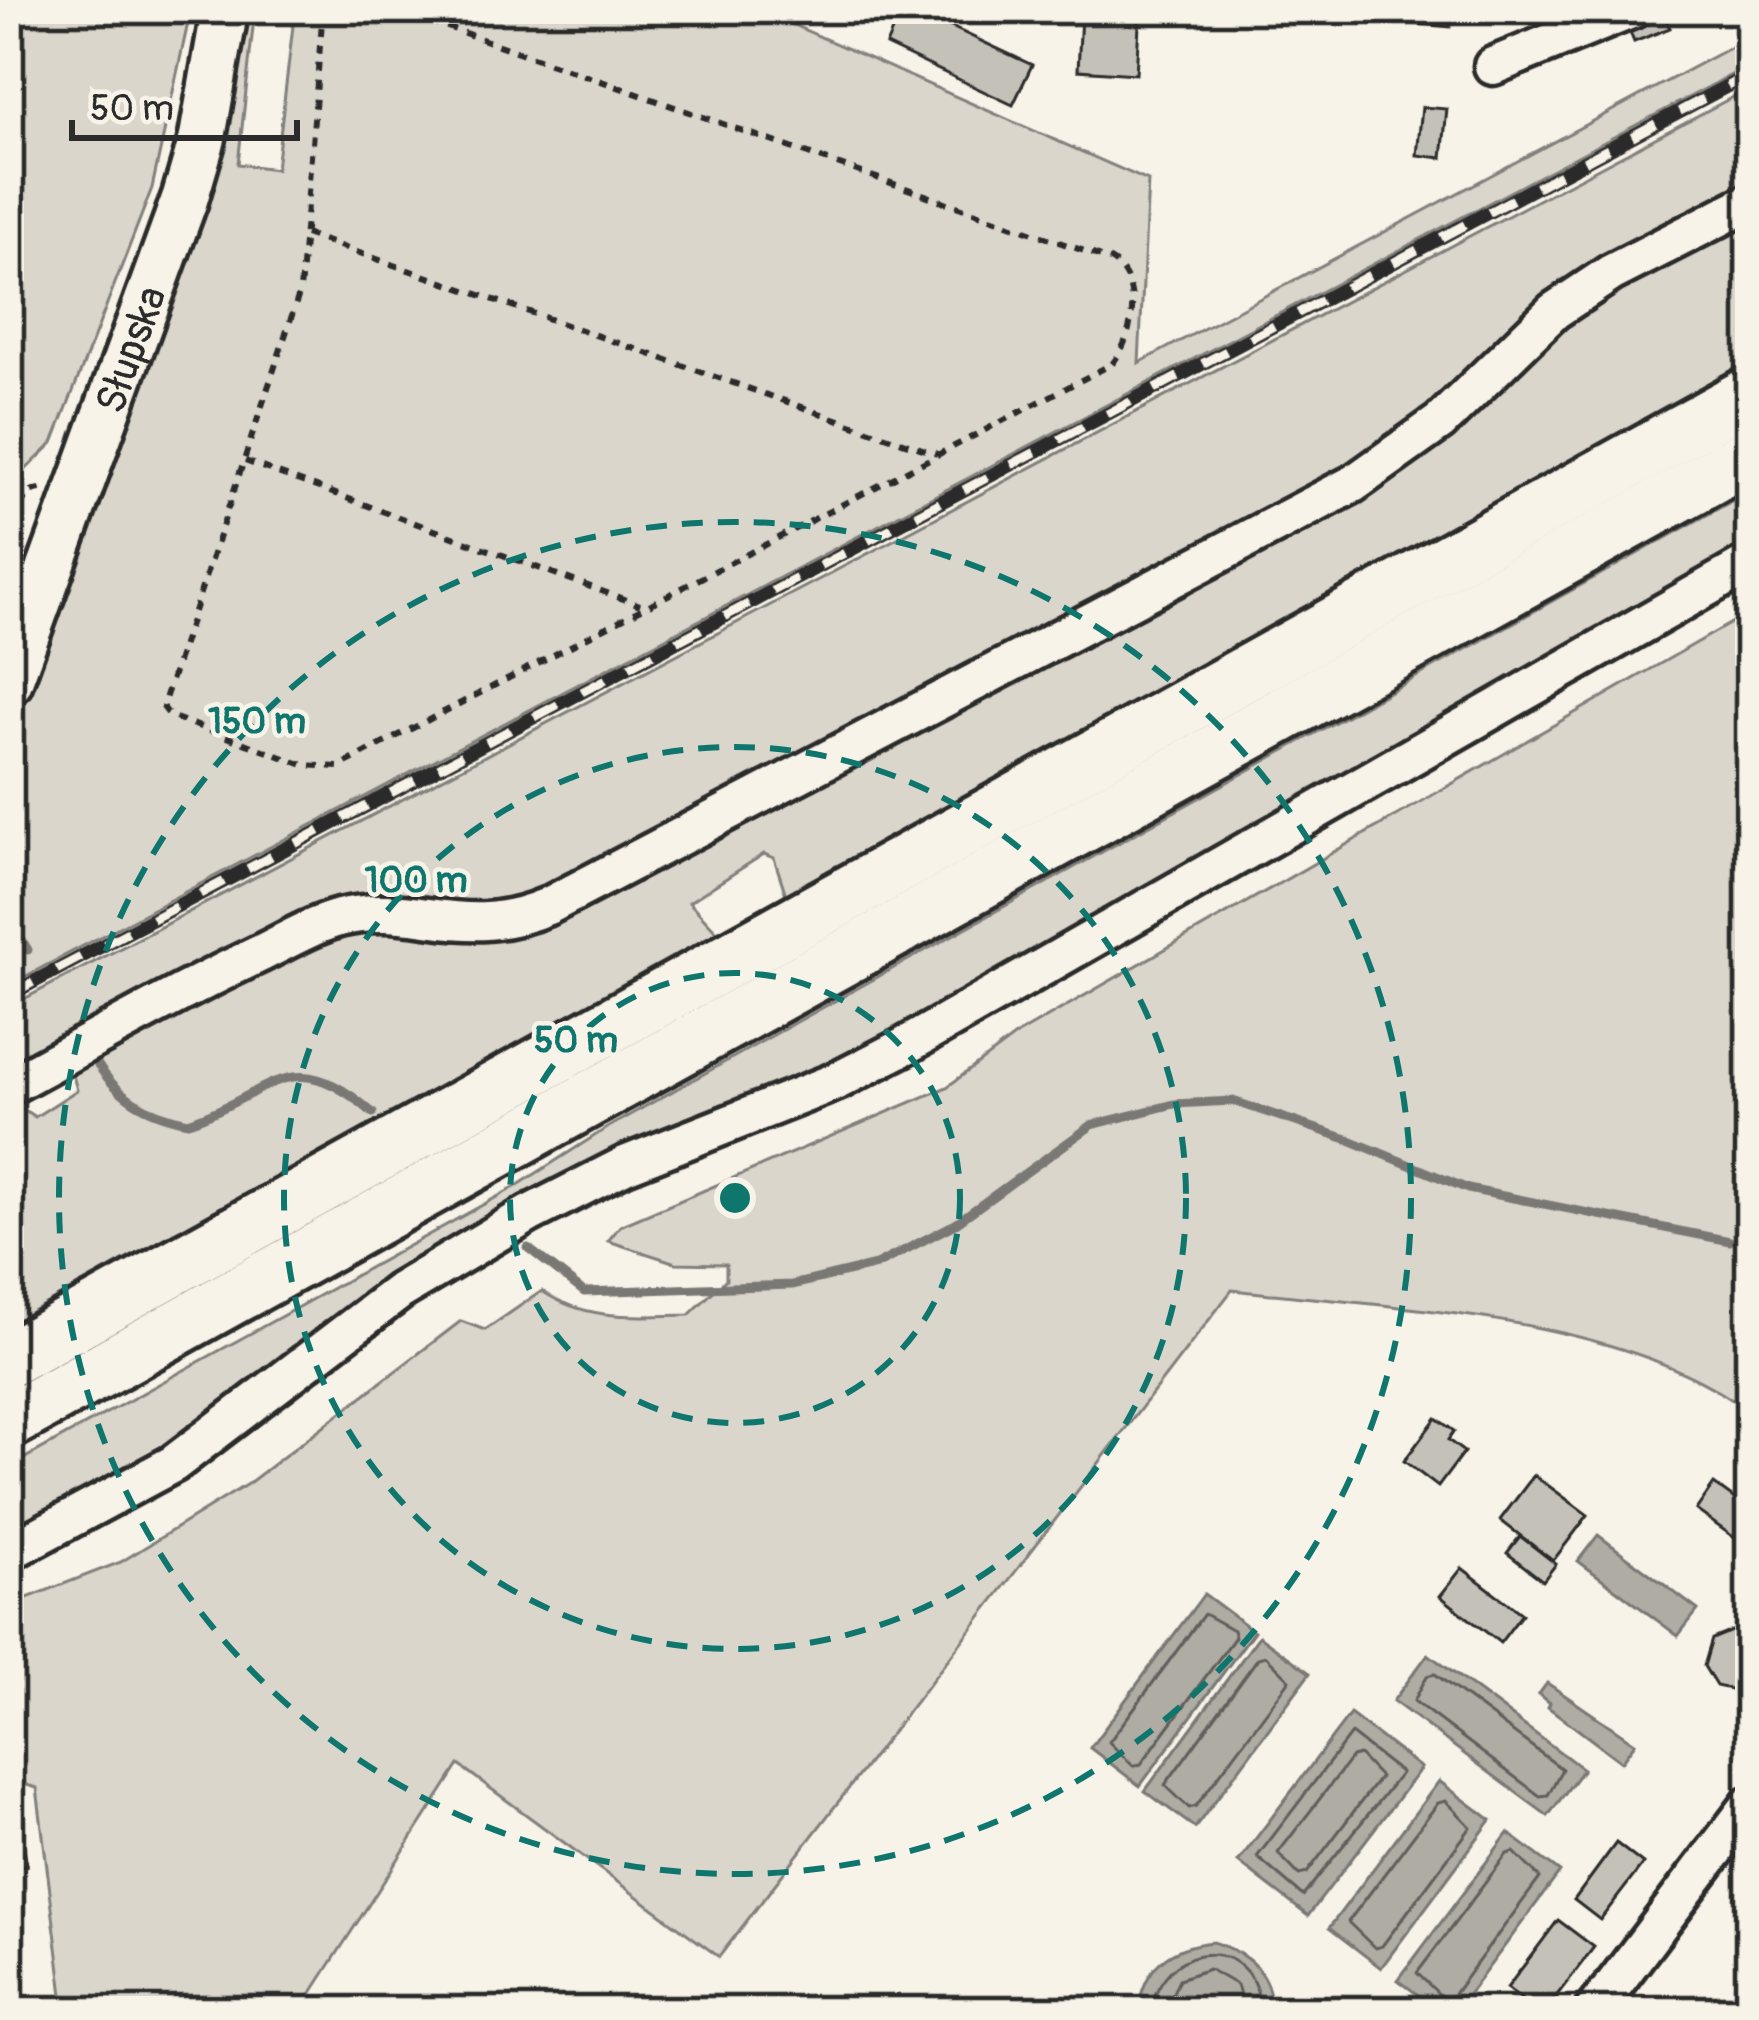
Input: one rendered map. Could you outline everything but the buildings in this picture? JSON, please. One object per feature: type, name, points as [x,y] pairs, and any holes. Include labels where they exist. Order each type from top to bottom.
[{"type":"highway","points":[[9,1359],[1750,394]]},
{"type":"highway","points":[[9,1420],[1750,455]]},
{"type":"main road","name":"Słupska","points":[[9,682],[185,198],[202,140],[225,9]]},
{"type":"street","points":[[1493,66],[1633,9]]},
{"type":"street","points":[[9,1086],[216,974],[339,918],[388,914],[482,925],[511,922],[548,906],[1353,484],[1440,422],[1554,310],[1611,274],[1750,202]]},
{"type":"street","points":[[9,1552],[173,1464],[400,1291],[529,1214],[625,1165],[837,1081],[888,1055],[1750,563]]},
{"type":"street","points":[[1594,2011],[1750,1804]]},
{"type":"path","points":[[323,9],[299,291],[163,707],[170,716],[304,765],[338,767],[640,605],[1112,364],[1124,344],[1132,286],[1122,267],[396,9]]},
{"type":"path","points":[[305,234],[938,455]]},
{"type":"path","points":[[244,461],[640,605]]},
{"type":"path","points":[[9,519],[32,491],[52,491]]},
{"type":"shaded area","points":[[9,9],[191,9],[152,188],[53,443],[9,486]]},
{"type":"shaded area","points":[[242,9],[255,9],[238,164],[276,169],[295,9],[757,9],[1148,181],[1139,363],[1750,37],[1750,65],[9,985],[9,733],[105,478]]},
{"type":"shaded area","points":[[1750,88],[1750,193],[1398,444],[499,913],[376,904],[9,1076],[9,1007]]},
{"type":"shaded area","points":[[1750,214],[1750,361],[786,895],[774,858],[764,854],[689,902],[718,933],[9,1324],[9,1100],[35,1117],[77,1090],[71,1068],[350,927],[473,936],[1364,487],[1556,321]]},
{"type":"shaded area","points":[[1750,491],[1750,544],[870,1045],[634,1141],[464,1231],[349,1307],[214,1417],[9,1531],[9,1467]]},
{"type":"shaded area","points":[[1750,612],[1750,1413],[1699,1380],[1573,1335],[1431,1311],[1232,1290],[719,1957],[459,1765],[300,2011],[65,2011],[37,1788],[9,1780],[9,1605],[121,1562],[249,1483],[461,1321],[485,1330],[542,1291],[595,1312],[689,1315],[726,1279],[726,1264],[676,1263],[608,1241],[620,1226],[947,1087],[1018,1034]]},
{"type":"water","points":[[1598,1535],[1698,1610],[1678,1636],[1578,1561]]},
{"type":"water","points":[[1204,1594],[1254,1631],[1140,1786],[1090,1748]]},
{"type":"water","points":[[1259,1636],[1310,1673],[1195,1828],[1145,1791]]},
{"type":"water","points":[[1428,1654],[1583,1769],[1548,1816],[1393,1701]]},
{"type":"water","points":[[1547,1683],[1635,1743],[1621,1762],[1548,1707],[1550,1703],[1539,1694]]},
{"type":"water","points":[[1350,1714],[1421,1768],[1308,1916],[1238,1862]]},
{"type":"water","points":[[1439,1781],[1491,1820],[1381,1968],[1329,1928]]},
{"type":"water","points":[[1508,1833],[1560,1872],[1456,2011],[1440,2011],[1398,1980]]},
{"type":"water","points":[[1213,1942],[1255,1966],[1267,1985],[1271,2011],[1138,2011],[1146,1982],[1161,1961],[1184,1948]]},
{"type":"waterway","points":[[11,923],[28,950]]},
{"type":"waterway","points":[[94,1059],[112,1084],[134,1101],[188,1122],[300,1076],[344,1091],[373,1113]]},
{"type":"waterway","points":[[528,1248],[584,1292],[792,1285],[876,1265],[953,1225],[1092,1125],[1174,1104],[1233,1101],[1347,1139],[1468,1189],[1730,1241]]},
{"type":"railway","points":[[9,995],[1750,74]]}]
